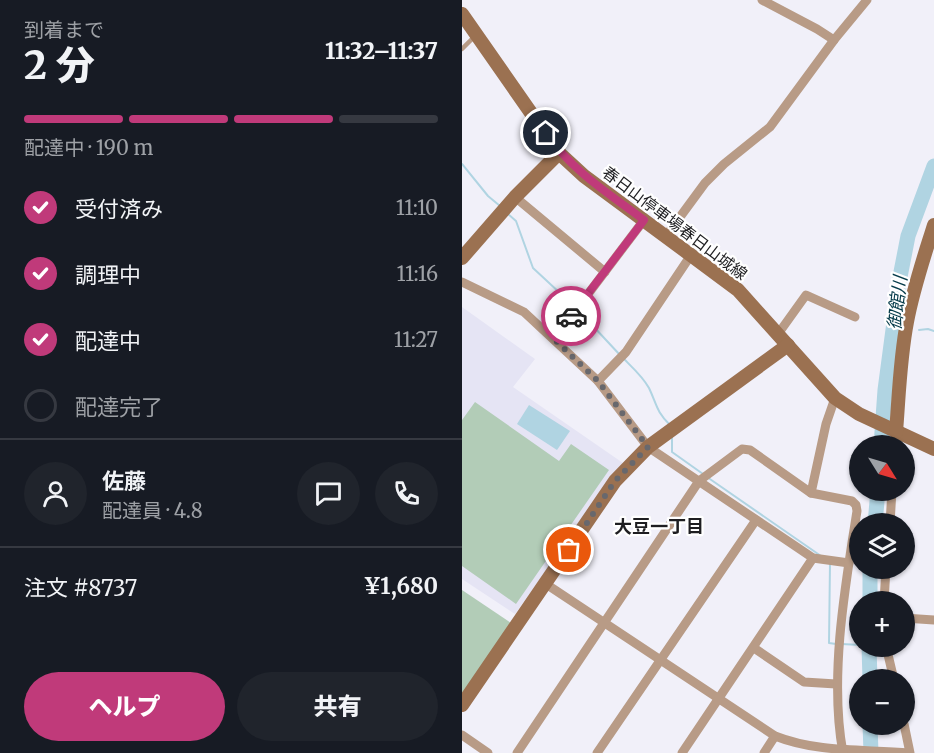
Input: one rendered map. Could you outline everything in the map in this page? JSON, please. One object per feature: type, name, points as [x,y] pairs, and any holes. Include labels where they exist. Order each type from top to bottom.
[{"type":"main road","name":"春日山停車場春日山城線","points":[[462,14],[559,153],[584,176],[738,290],[835,398],[892,435]]},
{"type":"main road","points":[[462,258],[515,197],[559,153]]},
{"type":"main road","points":[[892,435],[907,321],[930,249],[934,225]]},
{"type":"main road","points":[[462,705],[615,481],[648,447],[788,345]]},
{"type":"main road","name":"春日山停車場春日山城線","points":[[915,443],[934,449]]},
{"type":"street","points":[[762,0],[834,40]]},
{"type":"street","points":[[666,236],[705,183],[724,164],[770,127],[834,40],[867,0]]},
{"type":"street","points":[[515,197],[605,272]]},
{"type":"street","points":[[554,339],[644,220]]},
{"type":"street","points":[[598,381],[626,352],[691,255]]},
{"type":"street","points":[[462,282],[524,312],[598,381],[648,447],[813,558],[849,563],[836,684],[842,751]]},
{"type":"street","points":[[778,334],[806,295],[855,317]]},
{"type":"street","points":[[811,493],[826,424],[835,398]]},
{"type":"street","points":[[517,753],[699,481],[742,449],[750,450],[811,493],[852,501],[856,505],[857,513]]},
{"type":"street","points":[[597,753],[756,520]]},
{"type":"street","points":[[682,753],[813,558]]},
{"type":"street","points":[[546,584],[775,736],[797,744],[842,751],[910,753],[906,735]]},
{"type":"street","points":[[915,619],[934,620]]},
{"type":"street","points":[[754,648],[804,682],[836,684]]},
{"type":"street","points":[[462,735],[488,753]]},
{"type":"street","points":[[764,753],[775,736]]},
{"type":"lane","points":[[462,49],[477,34]]},
{"type":"shaded area","points":[[462,307],[535,359],[513,387],[623,463],[515,614],[462,579]]},
{"type":"green space","points":[[475,402],[559,461],[571,444],[609,470],[516,604],[462,566],[462,420]]},
{"type":"green space","points":[[462,590],[511,623],[462,698]]},
{"type":"water","points":[[529,405],[570,431],[557,450],[517,424]]},
{"type":"waterway","points":[[462,164],[488,196],[500,206]]},
{"type":"waterway","name":"御館川","points":[[882,435],[885,390],[900,277],[908,236],[934,166]]},
{"type":"waterway","points":[[508,214],[516,221],[533,268],[575,307]]},
{"type":"waterway","points":[[579,311],[620,355]]},
{"type":"waterway","points":[[919,330],[934,331]]},
{"type":"waterway","points":[[624,359],[647,384],[659,412],[670,425]]},
{"type":"waterway","points":[[672,436],[672,452],[703,474]]},
{"type":"waterway","points":[[707,477],[821,556]]},
{"type":"waterway","name":"御館川","points":[[876,513],[877,501]]},
{"type":"waterway","points":[[830,563],[829,643],[836,644]]},
{"type":"waterway","name":"御館川","points":[[870,579],[870,591]]},
{"type":"waterway","points":[[842,644],[849,644]]},
{"type":"waterway","name":"御館川","points":[[869,657],[870,669]]},
{"type":"waterway","name":"御館川","points":[[870,735],[871,753]]},
{"type":"way so far","points":[[569,550],[615,481],[648,447],[598,381],[554,339],[571,316]]},
{"type":"district","name":"大豆一丁目","points":[[659,526]]},
{"type":"route","points":[[546,133],[559,153],[584,176],[644,220],[571,316]]}]
